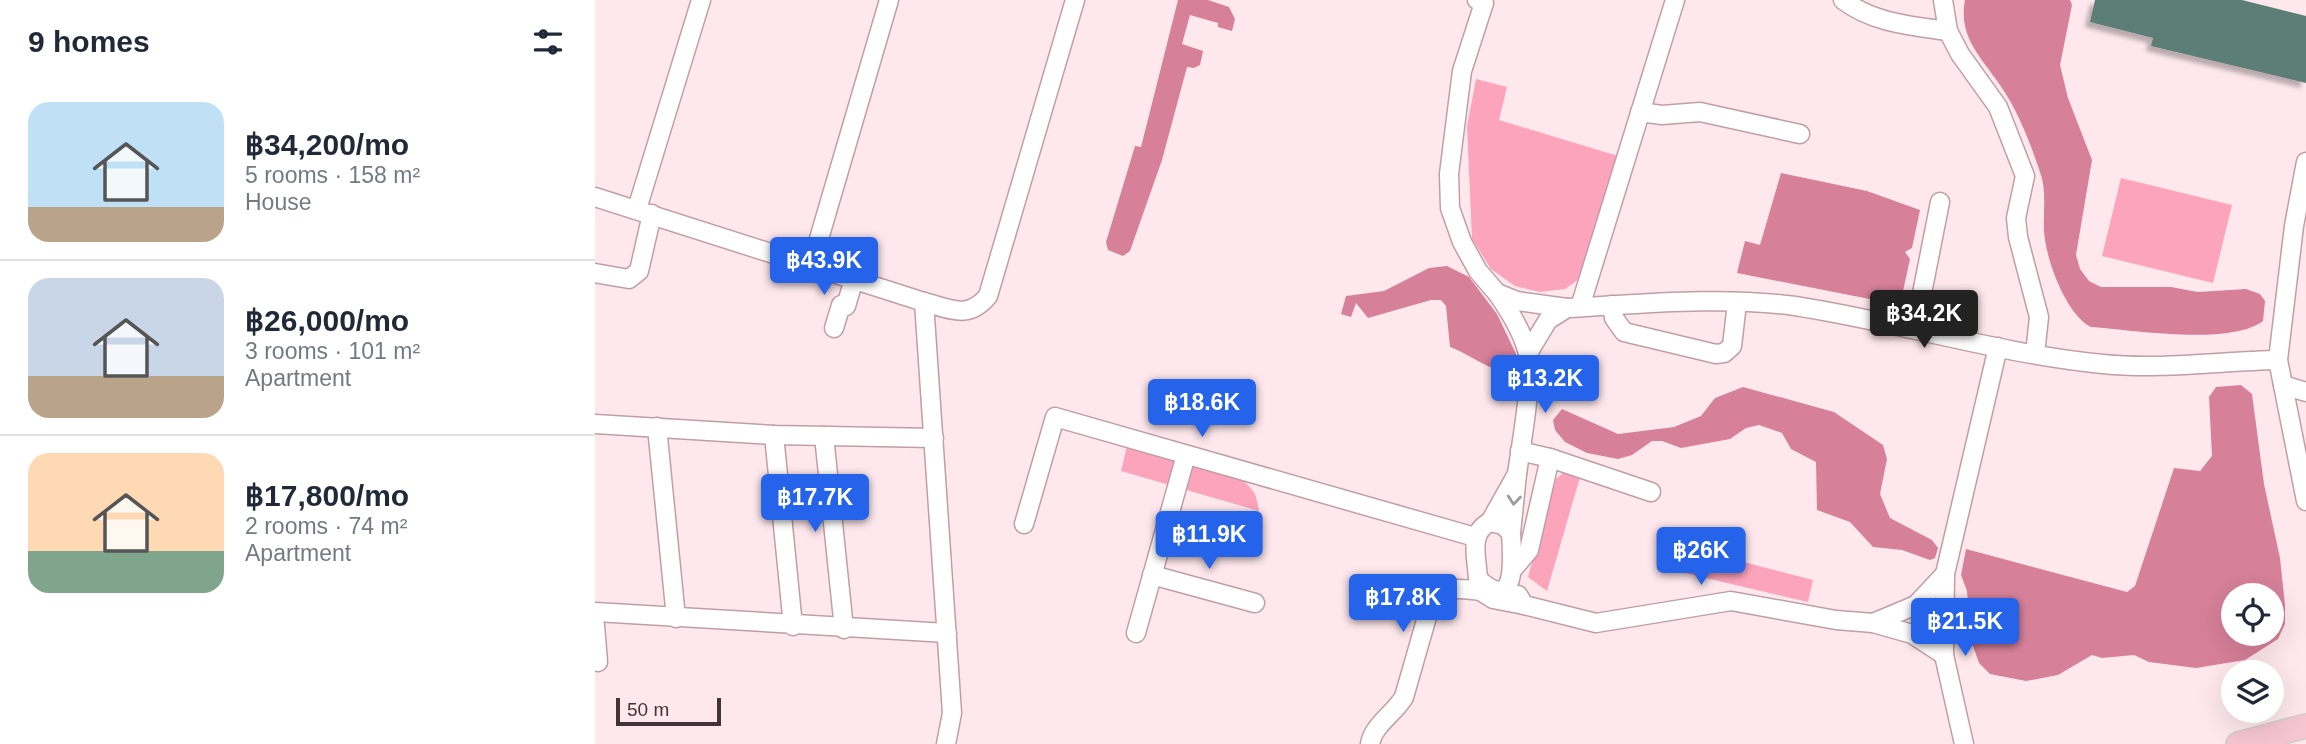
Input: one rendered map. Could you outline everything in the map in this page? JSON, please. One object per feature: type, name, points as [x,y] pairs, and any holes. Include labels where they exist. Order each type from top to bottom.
[{"type":"main road","points":[[2238,744],[2306,726]]},
{"type":"street","points":[[595,273],[629,279],[639,271],[645,212],[701,0]]},
{"type":"street","points":[[811,266],[889,0]]},
{"type":"street","points":[[595,197],[924,302],[959,312],[978,309],[988,296],[1075,0]]},
{"type":"street","points":[[1477,0],[1484,3],[1462,71],[1449,174],[1450,208],[1462,242],[1478,271],[1510,311],[1528,353],[1526,411],[1511,533],[1516,592],[1524,605]]},
{"type":"street","points":[[1528,353],[1548,320],[1574,308],[1675,0]]},
{"type":"street","points":[[1843,0],[1854,8],[1891,23],[1948,31]]},
{"type":"street","points":[[1943,0],[1948,31],[1960,54],[1998,107],[2025,176],[2017,228],[2039,317],[2035,354]]},
{"type":"street","points":[[1640,112],[1662,115],[1700,112],[1800,134]]},
{"type":"street","points":[[2306,162],[2294,226],[2279,360],[2306,501]]},
{"type":"street","points":[[1915,328],[1940,202]]},
{"type":"street","points":[[834,328],[841,305],[846,306],[854,279]]},
{"type":"street","points":[[1497,293],[1517,301],[1574,308],[1737,303],[1792,306],[1915,328],[2035,354],[2105,364],[2279,360]]},
{"type":"street","points":[[924,302],[952,713],[946,744]]},
{"type":"street","points":[[1612,305],[1614,318],[1624,332],[1716,354],[1724,353],[1732,346],[1737,303]]},
{"type":"street","points":[[1965,744],[1944,655],[1945,574],[1998,347]]},
{"type":"street","points":[[2283,386],[2306,392]]},
{"type":"street","points":[[1024,524],[1055,417],[1475,537]]},
{"type":"street","points":[[595,424],[774,435],[934,438]]},
{"type":"street","points":[[657,427],[676,618]]},
{"type":"street","points":[[774,435],[793,626]]},
{"type":"street","points":[[824,436],[844,629]]},
{"type":"street","points":[[1520,451],[1550,458],[1651,492]]},
{"type":"street","points":[[1136,633],[1186,455]]},
{"type":"street","points":[[1370,744],[1377,728],[1396,710],[1403,696],[1431,603],[1438,593],[1452,588],[1480,585],[1498,589],[1509,584],[1513,572],[1529,550],[1550,458]]},
{"type":"street","points":[[1517,474],[1490,522],[1480,527],[1475,537],[1480,585],[1493,599],[1596,623],[1731,601],[1836,620],[1873,623],[1912,634],[1944,655]]},
{"type":"street","points":[[1490,522],[1503,525],[1511,533]]},
{"type":"street","points":[[1873,623],[1916,605],[1945,574]]},
{"type":"street","points":[[1152,575],[1255,603]]},
{"type":"street","points":[[595,612],[793,626],[947,633]]},
{"type":"street","points":[[595,625],[598,662]]},
{"type":"shaded area","points":[[1178,0],[1208,0],[1229,7],[1235,19],[1232,31],[1218,27],[1218,23],[1190,15],[1182,44],[1203,51],[1200,65],[1187,67],[1162,160],[1130,251],[1123,256],[1108,250],[1106,242],[1135,146],[1141,147]]},
{"type":"shaded area","points":[[1965,0],[2070,0],[2072,5],[2060,65],[2068,98],[2092,160],[2076,255],[2080,269],[2089,281],[2101,287],[2171,287],[2198,292],[2246,289],[2260,294],[2265,301],[2263,321],[2248,329],[2205,335],[2091,327],[2082,321],[2065,298],[2048,255],[2044,230],[2043,186],[2032,149],[2012,105],[1968,36]]},
{"type":"shaded area","points":[[1476,79],[1507,87],[1499,120],[1618,156],[1579,279],[1565,289],[1540,292],[1515,286],[1491,269],[1472,239],[1467,126]]},
{"type":"shaded area","points":[[1781,173],[1867,191],[1920,210],[1912,248],[1905,252],[1910,259],[1900,305],[1737,273],[1745,241],[1760,245]]},
{"type":"shaded area","points":[[2121,178],[2232,205],[2213,283],[2102,256]]},
{"type":"shaded area","points":[[1447,266],[1469,277],[1497,314],[1517,356],[1517,374],[1488,366],[1450,347],[1446,306],[1441,300],[1431,300],[1368,318],[1356,303],[1351,317],[1341,314],[1346,296],[1384,291],[1429,268]]},
{"type":"shaded area","points":[[2241,385],[2252,394],[2264,484],[2283,583],[2221,583],[2221,646],[2267,646],[2245,660],[2221,660],[2221,664],[2196,668],[2149,662],[2134,655],[2102,658],[2092,655],[2058,675],[2026,681],[1990,674],[1979,663],[1972,643],[1967,591],[1961,575],[1966,549],[2127,592],[2135,586],[2174,468],[2200,471],[2212,456],[2209,397],[2216,387]]},
{"type":"shaded area","points":[[1743,387],[1834,412],[1883,445],[1887,459],[1880,494],[1890,518],[1932,540],[1938,548],[1935,558],[1930,560],[1902,550],[1873,547],[1850,522],[1817,510],[1816,462],[1791,449],[1782,433],[1759,425],[1746,428],[1730,439],[1681,448],[1662,441],[1652,441],[1632,455],[1618,459],[1587,453],[1565,442],[1555,430],[1553,420],[1562,409],[1618,434],[1674,427],[1701,416],[1715,398]]},
{"type":"shaded area","points":[[1128,442],[1178,454],[1233,474],[1255,494],[1259,511],[1121,471]]},
{"type":"shaded area","points":[[1563,473],[1580,477],[1547,591],[1528,577],[1556,479]]},
{"type":"shaded area","points":[[1674,544],[1813,580],[1808,602],[1668,569]]},
{"type":"building","points":[[2095,0],[2242,0],[2306,16],[2306,83],[2151,46],[2153,38],[2090,22]]}]
